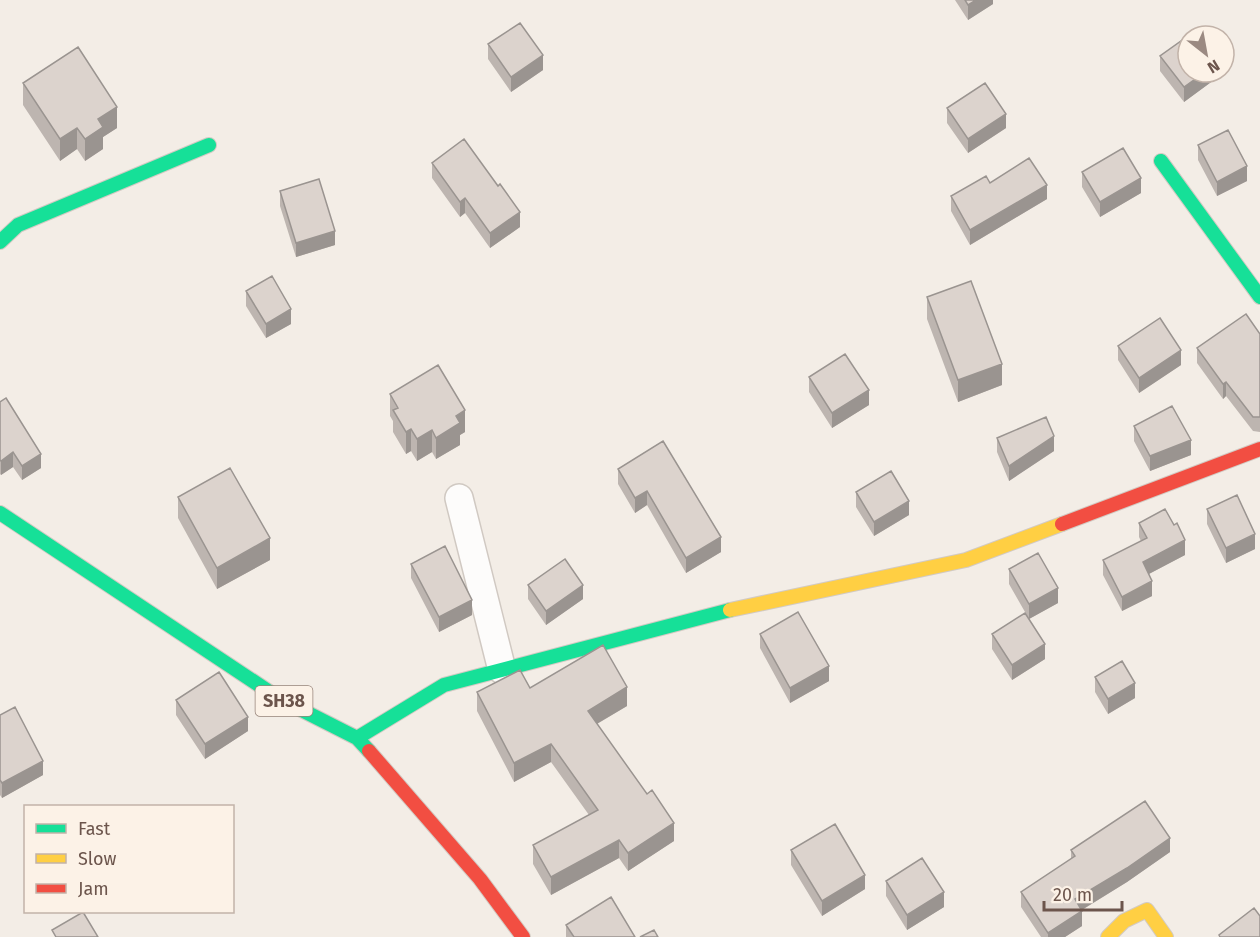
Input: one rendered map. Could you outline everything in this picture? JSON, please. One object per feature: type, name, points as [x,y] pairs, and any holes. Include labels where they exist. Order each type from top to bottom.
[{"type":"street","points":[[0,242],[18,225],[209,145]]},
{"type":"street","points":[[1161,161],[1260,297]]},
{"type":"street","points":[[357,738],[444,685],[704,616],[966,560],[1260,449]]},
{"type":"street","points":[[459,498],[502,670]]},
{"type":"street","name":"SH38","points":[[0,513],[280,699],[357,738],[480,879],[523,937]]},
{"type":"street","points":[[1108,937],[1124,921],[1147,910],[1166,937]]},
{"type":"building","points":[[965,0],[976,0],[968,5]]},
{"type":"building","points":[[520,23],[543,55],[511,77],[488,44]]},
{"type":"building","points":[[1176,45],[1176,77],[1160,56]]},
{"type":"building","points":[[78,47],[117,107],[98,119],[103,127],[85,139],[77,128],[60,139],[23,83]]},
{"type":"building","points":[[985,83],[1006,114],[968,139],[947,108]]},
{"type":"building","points":[[1228,130],[1247,166],[1217,182],[1198,145]]},
{"type":"building","points":[[464,139],[520,212],[490,233],[465,198],[460,202],[432,163]]},
{"type":"building","points":[[1123,148],[1141,178],[1100,202],[1082,172]]},
{"type":"building","points":[[1029,158],[1047,185],[970,230],[951,196],[986,176],[990,183]]},
{"type":"building","points":[[319,179],[335,231],[296,243],[280,191]]},
{"type":"building","points":[[272,276],[291,309],[266,324],[246,291]]},
{"type":"building","points":[[971,281],[1002,364],[958,380],[927,297]]},
{"type":"building","points":[[1246,314],[1260,334],[1260,417],[1253,417],[1226,382],[1223,384],[1197,348]]},
{"type":"building","points":[[1160,318],[1181,350],[1139,378],[1118,346]]},
{"type":"building","points":[[845,354],[869,390],[832,413],[809,377]]},
{"type":"building","points":[[438,365],[465,410],[456,416],[460,423],[436,438],[432,430],[417,439],[411,429],[406,432],[393,410],[398,408],[390,394]]},
{"type":"building","points":[[6,398],[41,454],[22,466],[13,452],[0,460],[0,402]]},
{"type":"building","points":[[1172,406],[1191,440],[1150,456],[1134,426]]},
{"type":"building","points":[[1046,417],[1054,436],[1009,466],[997,438]]},
{"type":"building","points":[[663,441],[721,537],[686,558],[647,491],[635,498],[618,469]]},
{"type":"building","points":[[230,468],[270,538],[217,568],[178,497]]},
{"type":"building","points":[[891,471],[909,501],[874,522],[856,492]]},
{"type":"building","points":[[1237,495],[1255,534],[1226,548],[1207,509]]},
{"type":"building","points":[[1165,509],[1174,525],[1177,523],[1185,540],[1143,562],[1152,581],[1122,597],[1103,560],[1147,538],[1139,523]]},
{"type":"building","points":[[445,546],[472,600],[439,617],[411,564]]},
{"type":"building","points":[[1038,553],[1058,588],[1029,604],[1009,569]]},
{"type":"building","points":[[565,559],[583,585],[546,611],[528,585]]},
{"type":"building","points":[[798,612],[829,666],[790,688],[760,634]]},
{"type":"building","points":[[1025,613],[1045,644],[1012,665],[992,634]]},
{"type":"building","points":[[603,645],[627,687],[588,711],[647,794],[652,790],[674,823],[628,853],[619,840],[551,877],[533,845],[598,810],[551,744],[514,763],[477,692],[520,670],[530,688]]},
{"type":"building","points":[[1122,661],[1135,683],[1108,699],[1095,677]]},
{"type":"building","points":[[219,672],[248,717],[205,744],[176,700]]},
{"type":"building","points":[[15,707],[43,761],[2,783],[0,780],[0,715]]},
{"type":"building","points":[[1145,801],[1170,838],[1127,868],[1075,899],[1082,911],[1048,933],[1021,892],[1075,856],[1071,850]]},
{"type":"building","points":[[835,824],[865,875],[822,901],[791,850]]},
{"type":"building","points":[[922,858],[944,892],[907,915],[886,881]]},
{"type":"building","points":[[611,897],[635,937],[574,937],[566,925]]},
{"type":"building","points":[[1254,908],[1260,916],[1260,937],[1220,937],[1219,935]]},
{"type":"building","points":[[84,913],[98,937],[56,937],[52,930]]},
{"type":"building","points":[[654,930],[658,937],[640,937]]},
{"type":"traffic: fast","points":[[0,242],[18,225],[209,145]]},
{"type":"traffic: fast","points":[[1161,161],[1260,297]]},
{"type":"traffic: fast","points":[[0,513],[280,699],[357,738],[369,751]]},
{"type":"traffic: fast","points":[[357,738],[444,685],[730,610]]},
{"type":"traffic: slow","points":[[730,610],[966,560],[1062,524]]},
{"type":"traffic: slow","points":[[1108,937],[1124,921],[1147,910],[1166,937]]},
{"type":"traffic: jam","points":[[1062,524],[1260,449]]},
{"type":"traffic: jam","points":[[369,751],[480,879],[523,937]]}]
